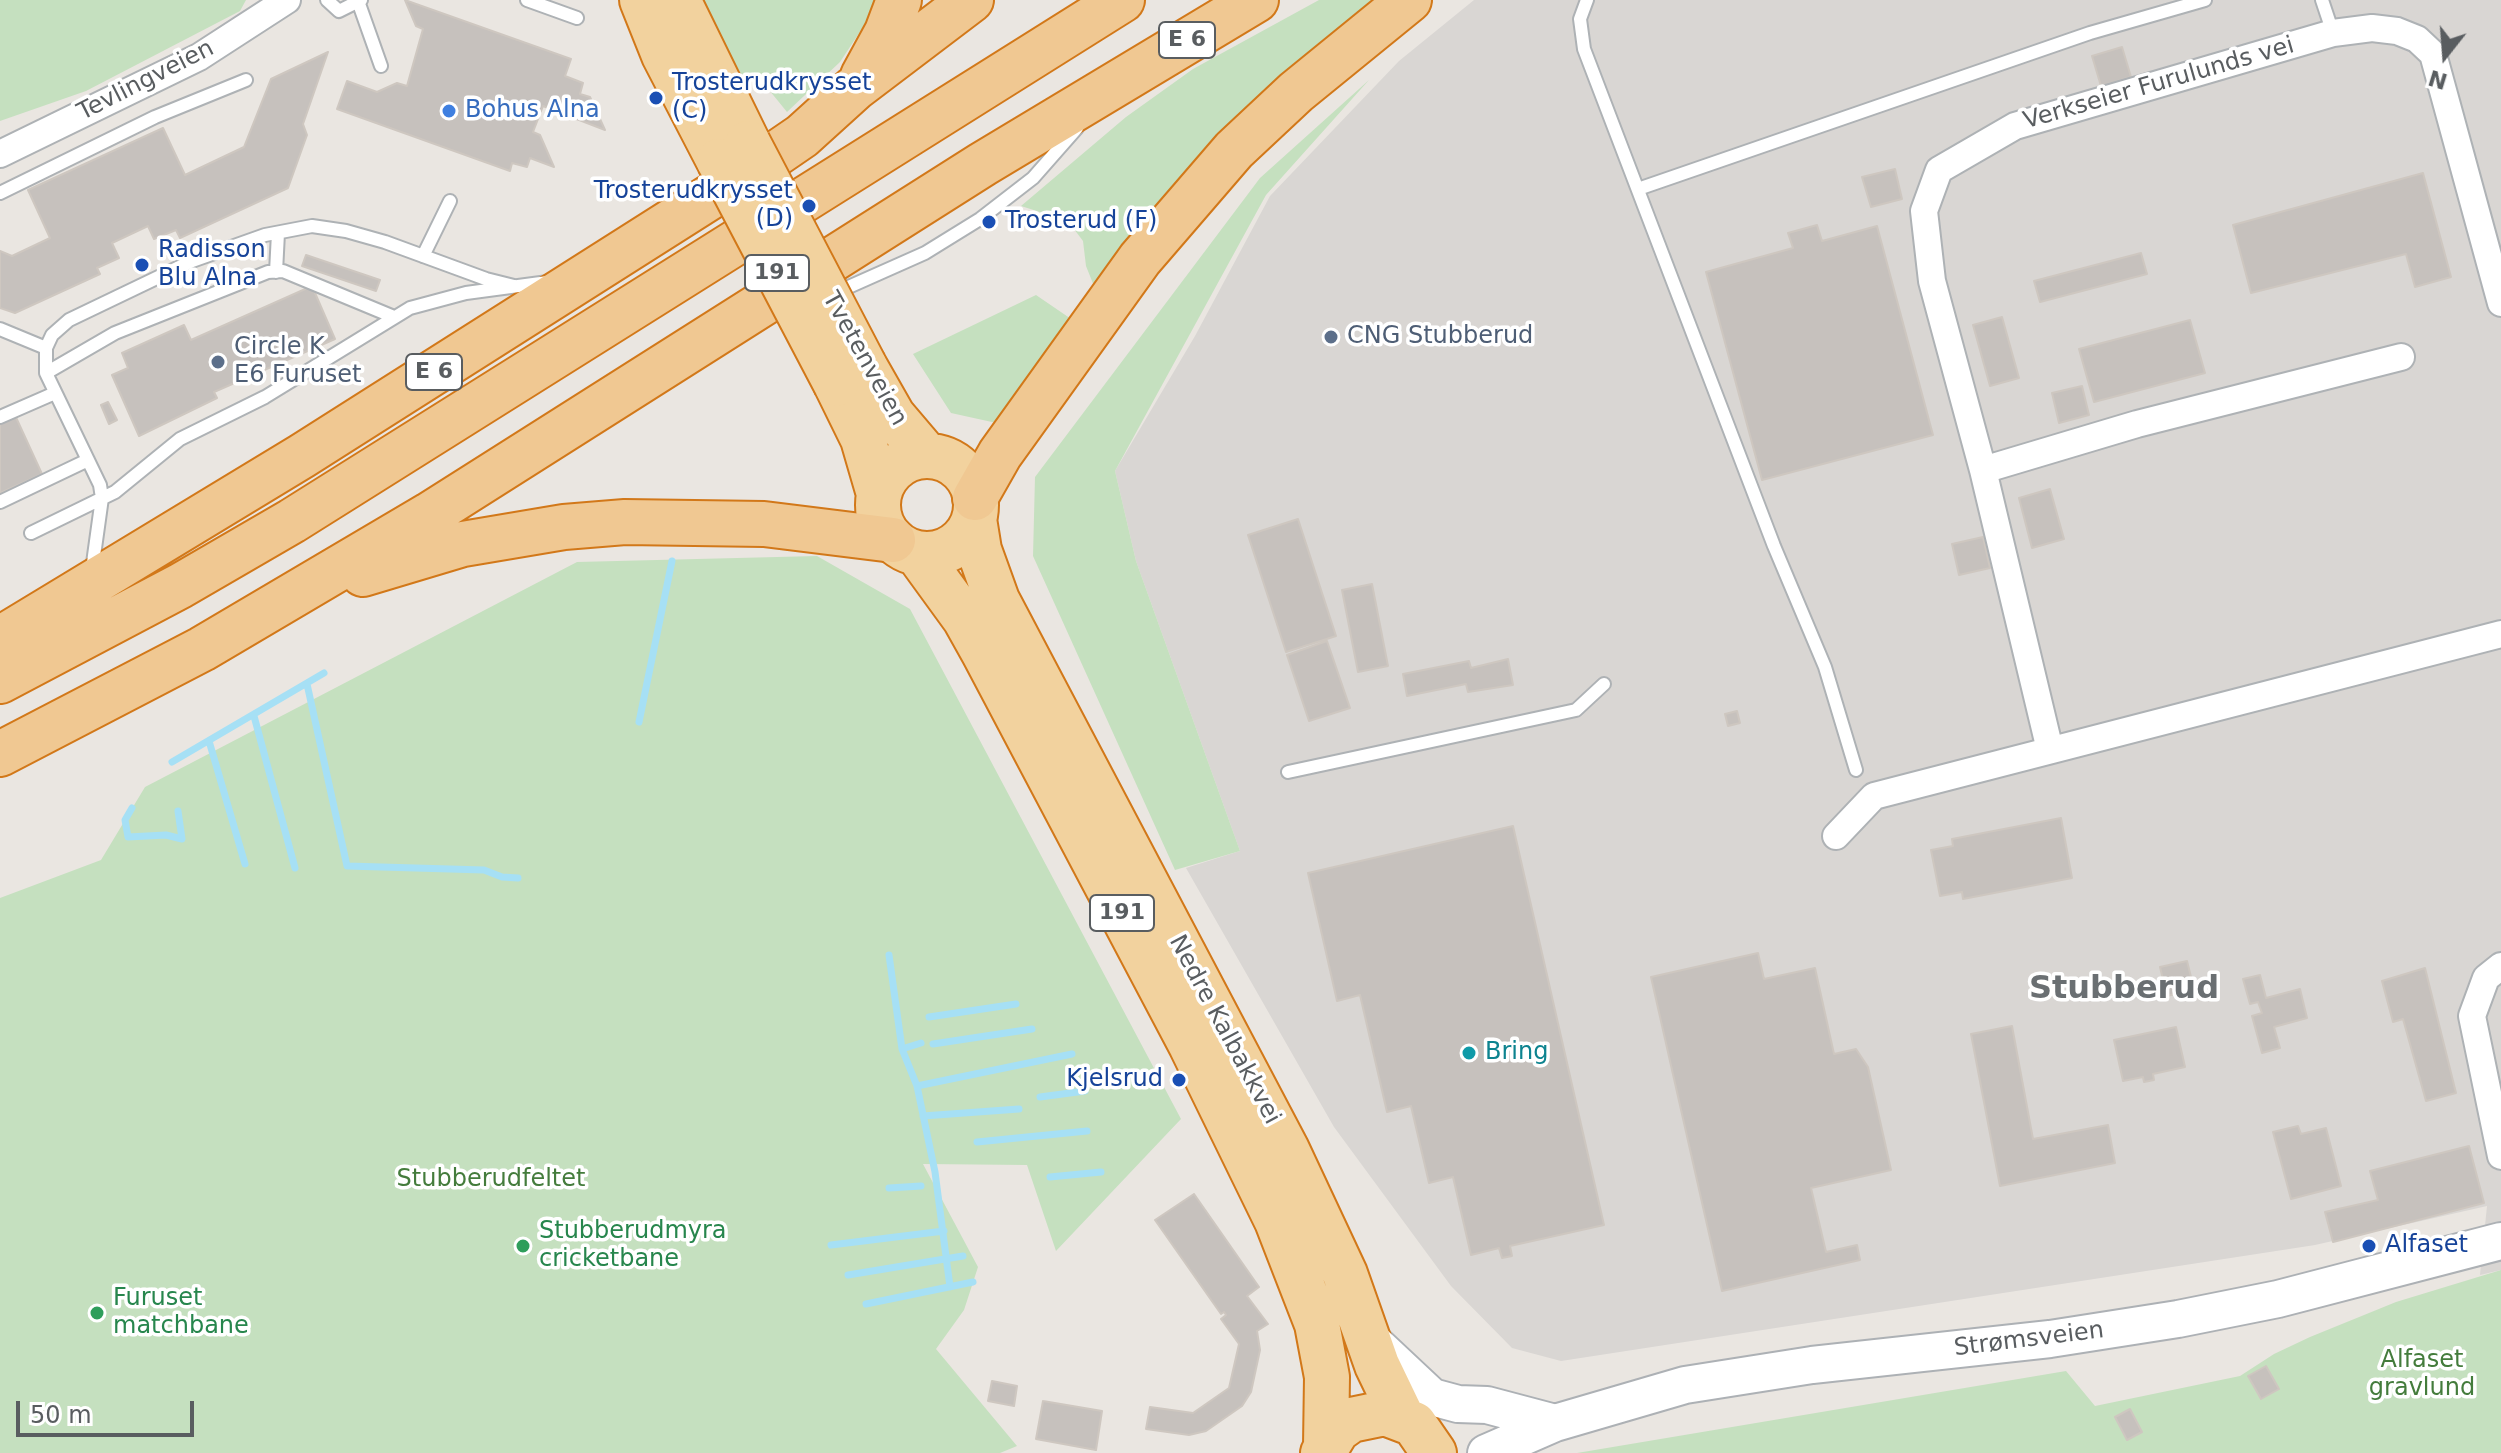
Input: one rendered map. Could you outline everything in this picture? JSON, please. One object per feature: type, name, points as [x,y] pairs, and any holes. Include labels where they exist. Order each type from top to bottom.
[{"type":"highway","name":"Tvetenveien","points":[[642,0],[664,55],[734,152]]},
{"type":"highway","name":"Tvetenveien","points":[[678,0],[734,152],[850,374],[863,439],[879,494]]},
{"type":"highway","name":"E 6","points":[[855,88],[887,32],[899,0]]},
{"type":"highway","name":"E 6","points":[[0,639],[89,587],[583,279],[802,136],[855,88],[971,0]]},
{"type":"highway","name":"E 6","points":[[0,681],[180,586],[292,521],[1122,0]]},
{"type":"highway","name":"E 6","points":[[0,754],[126,691],[293,597],[560,434],[1117,81],[1256,0]]},
{"type":"highway","points":[[293,597],[417,557],[486,540],[625,522],[764,524],[945,550],[968,532],[974,508],[1000,454],[1140,259],[1224,161],[1296,92],[1409,0]]},
{"type":"highway","name":"Tvetenveien","points":[[850,374],[893,416],[927,456]]},
{"type":"highway","points":[[879,494],[892,471],[914,458],[927,456]]},
{"type":"highway","name":"191","points":[[927,456],[959,468],[974,508]]},
{"type":"highway","name":"191","points":[[879,494],[879,514],[905,546]]},
{"type":"highway","name":"Nedre Kalbakkvei","points":[[974,508],[979,550],[997,600],[1287,1150],[1345,1274],[1366,1336],[1416,1432]]},
{"type":"highway","name":"Nedre Kalbakkvei","points":[[905,546],[965,619],[984,653],[1191,1045],[1277,1221],[1317,1324],[1327,1377],[1325,1449]]},
{"type":"highway","points":[[1325,1449],[1337,1430],[1359,1417],[1385,1413],[1416,1432]]},
{"type":"main road","name":"Strømsveien","points":[[1486,1453],[1555,1423],[1659,1391],[1735,1375],[2062,1337],[2178,1319],[2278,1299],[2501,1241]]},
{"type":"main road","points":[[1366,1336],[1432,1397],[1458,1404],[1487,1405],[1555,1423]]},
{"type":"main road","name":"Strømsveien","points":[[1416,1432],[1555,1423]]},
{"type":"street","name":"Tevlingveien","points":[[0,154],[199,57],[287,0]]},
{"type":"street","name":"Verkseier Furulunds vei","points":[[2050,750],[1983,470],[1932,281],[1924,211],[1939,170],[2015,126],[2333,33],[2372,28],[2397,31],[2417,39],[2433,54],[2501,303]]},
{"type":"street","points":[[1983,470],[2137,424],[2401,357]]},
{"type":"street","points":[[1836,836],[1874,796],[2501,634]]},
{"type":"street","points":[[2501,966],[2486,978],[2472,1016],[2501,1156]]},
{"type":"lane","points":[[327,0],[339,11],[360,1],[381,66]]},
{"type":"lane","points":[[527,0],[577,18]]},
{"type":"lane","points":[[1587,0],[1580,19],[1584,49],[1774,546],[1825,667],[1856,770]]},
{"type":"lane","points":[[1638,189],[2090,33],[2205,0]]},
{"type":"lane","points":[[2322,0],[2333,33]]},
{"type":"lane","points":[[0,193],[155,117],[246,80]]},
{"type":"lane","points":[[819,298],[925,253],[1007,200],[1033,178],[1117,81]]},
{"type":"lane","points":[[423,256],[450,201]]},
{"type":"lane","points":[[89,587],[102,498],[88,460],[46,373],[46,348],[52,335],[69,320],[147,280],[278,233],[312,226],[346,231],[514,286]]},
{"type":"lane","points":[[276,272],[278,233]]},
{"type":"lane","points":[[46,373],[115,333],[276,272],[283,271],[394,317]]},
{"type":"lane","points":[[31,533],[125,487],[180,439],[265,397],[394,317],[434,299],[583,279]]},
{"type":"lane","points":[[725,328],[805,303]]},
{"type":"lane","points":[[1,332],[46,348]]},
{"type":"lane","points":[[0,417],[55,393]]},
{"type":"lane","points":[[0,502],[88,460]]},
{"type":"lane","points":[[1288,772],[1576,710],[1604,684]]},
{"type":"shaded area","points":[[1474,0],[2501,0],[2501,1270],[2480,1275],[2487,1206],[2315,1245],[1561,1361],[1512,1348],[1451,1286],[1334,1127],[1186,868],[1240,851],[1136,561],[1115,471],[1195,336],[1270,196],[1399,61]]},
{"type":"green space","points":[[0,0],[246,0],[240,11],[86,91],[0,121]]},
{"type":"green space","points":[[703,0],[881,0],[840,62],[787,112],[765,85],[734,72]]},
{"type":"green space","points":[[1319,0],[1403,0],[1100,301],[1086,266],[1083,241],[1068,221],[1021,206],[1126,117],[1193,69]]},
{"type":"green space","points":[[1369,80],[1266,195],[1115,471],[1136,561],[1240,851],[1175,870],[1033,556],[1035,477],[1260,178]]},
{"type":"green space","points":[[1036,295],[1077,323],[1001,424],[951,413],[913,354]]},
{"type":"green space","name":"Stubberudfeltet","points":[[817,556],[910,609],[1181,1119],[1056,1251],[1027,1165],[923,1164],[978,1267],[964,1310],[936,1349],[1017,1446],[1000,1453],[0,1453],[0,898],[101,860],[145,787],[577,562]]},
{"type":"green space","name":"Alfaset gravlund","points":[[2501,1270],[2501,1453],[1577,1453],[2066,1371],[2095,1406],[2240,1376],[2274,1354],[2396,1302]]},
{"type":"building","points":[[405,0],[571,59],[565,76],[583,83],[580,94],[590,97],[605,130],[543,106],[533,132],[540,135],[554,167],[530,158],[527,167],[512,163],[510,171],[337,109],[347,81],[377,92],[397,83],[407,86],[423,29],[416,26]]},
{"type":"building","points":[[2122,47],[2131,77],[2101,86],[2092,56]]},
{"type":"building","points":[[328,52],[303,124],[307,135],[288,188],[180,238],[176,230],[154,239],[148,226],[112,243],[119,258],[97,268],[100,274],[15,313],[0,308],[0,251],[12,256],[50,238],[28,190],[163,128],[185,175],[244,147],[271,79]]},
{"type":"building","points":[[1895,169],[1902,199],[1871,207],[1862,177]]},
{"type":"building","points":[[2423,173],[2451,277],[2415,287],[2406,254],[2251,293],[2233,225]]},
{"type":"building","points":[[1817,225],[1822,241],[1877,226],[1933,435],[1762,480],[1706,272],[1793,248],[1788,233]]},
{"type":"building","points":[[2141,253],[2147,274],[2040,302],[2034,281]]},
{"type":"building","points":[[306,255],[380,280],[376,291],[302,266]]},
{"type":"building","points":[[312,286],[335,339],[214,392],[217,398],[139,436],[112,375],[128,368],[122,353],[184,325],[191,340]]},
{"type":"building","points":[[2002,317],[2019,378],[1990,386],[1973,325]]},
{"type":"building","points":[[2190,320],[2205,373],[2094,402],[2079,349]]},
{"type":"building","points":[[2082,386],[2089,415],[2059,423],[2052,393]]},
{"type":"building","points":[[108,402],[117,420],[109,424],[101,405]]},
{"type":"building","points":[[14,413],[42,474],[0,493],[0,419]]},
{"type":"building","points":[[2050,489],[2064,539],[2032,548],[2019,498]]},
{"type":"building","points":[[1298,519],[1336,636],[1286,652],[1248,535]]},
{"type":"building","points":[[1983,537],[1990,568],[1959,575],[1952,544]]},
{"type":"building","points":[[1372,584],[1388,666],[1358,672],[1342,590]]},
{"type":"building","points":[[1327,641],[1350,708],[1309,721],[1287,655]]},
{"type":"building","points":[[1508,659],[1513,685],[1468,692],[1466,684],[1407,696],[1403,674],[1469,661],[1471,668]]},
{"type":"building","points":[[1737,711],[1740,723],[1728,726],[1725,714]]},
{"type":"building","points":[[2061,818],[2072,878],[1963,899],[1962,892],[1940,896],[1931,850],[1953,846],[1952,839]]},
{"type":"building","name":"Bring","points":[[1513,826],[1604,1225],[1510,1246],[1512,1256],[1502,1258],[1499,1248],[1471,1255],[1453,1177],[1429,1183],[1411,1106],[1387,1112],[1360,995],[1337,1001],[1308,873]]},
{"type":"building","points":[[1758,953],[1764,979],[1815,968],[1834,1054],[1856,1049],[1868,1067],[1891,1170],[1811,1188],[1826,1252],[1857,1245],[1860,1260],[1722,1291],[1651,977]]},
{"type":"building","points":[[2187,961],[2194,989],[2167,996],[2160,967]]},
{"type":"building","points":[[2425,968],[2456,1093],[2426,1101],[2403,1019],[2393,1022],[2382,981]]},
{"type":"building","points":[[2260,975],[2266,998],[2300,989],[2307,1018],[2274,1027],[2280,1048],[2262,1053],[2252,1016],[2262,1013],[2258,1002],[2250,1004],[2243,979]]},
{"type":"building","points":[[2012,1026],[2033,1139],[2108,1125],[2115,1163],[2000,1186],[1971,1034]]},
{"type":"building","points":[[2176,1027],[2185,1067],[2153,1074],[2154,1080],[2144,1082],[2143,1077],[2123,1081],[2114,1040]]},
{"type":"building","points":[[2298,1126],[2301,1134],[2326,1128],[2341,1186],[2291,1199],[2273,1132]]},
{"type":"building","points":[[2469,1146],[2484,1203],[2333,1242],[2325,1212],[2378,1200],[2370,1171]]},
{"type":"building","points":[[1194,1194],[1259,1287],[1247,1296],[1268,1324],[1257,1331],[1260,1350],[1251,1392],[1242,1406],[1206,1431],[1189,1435],[1146,1429],[1150,1407],[1193,1413],[1229,1388],[1239,1344],[1221,1319],[1226,1315],[1224,1312],[1221,1314],[1155,1220]]},
{"type":"building","points":[[2266,1366],[2279,1389],[2261,1399],[2248,1376]]},
{"type":"building","points":[[992,1381],[1017,1386],[1014,1406],[988,1401]]},
{"type":"building","points":[[1043,1401],[1102,1411],[1096,1450],[1036,1439]]},
{"type":"building","points":[[2130,1409],[2142,1432],[2127,1440],[2115,1417]]},
{"type":"waterway","points":[[639,722],[672,561]]},
{"type":"waterway","points":[[172,762],[324,673]]},
{"type":"waterway","points":[[307,684],[347,866],[484,870],[502,877],[518,878]]},
{"type":"waterway","points":[[254,716],[295,868]]},
{"type":"waterway","points":[[209,741],[245,864]]},
{"type":"waterway","points":[[132,808],[125,820],[128,837],[166,835],[182,839],[178,811]]},
{"type":"waterway","points":[[889,955],[902,1049],[917,1086],[935,1172],[950,1287]]},
{"type":"waterway","points":[[929,1017],[1016,1004]]},
{"type":"waterway","points":[[933,1044],[1032,1029]]},
{"type":"waterway","points":[[902,1049],[921,1043]]},
{"type":"waterway","points":[[917,1086],[1072,1054]]},
{"type":"waterway","points":[[1040,1097],[1085,1091]]},
{"type":"waterway","points":[[923,1116],[1019,1109]]},
{"type":"waterway","points":[[977,1142],[1087,1131]]},
{"type":"waterway","points":[[1050,1177],[1101,1172]]},
{"type":"waterway","points":[[889,1188],[921,1186]]},
{"type":"waterway","points":[[831,1245],[944,1231]]},
{"type":"waterway","points":[[848,1275],[963,1256]]},
{"type":"waterway","points":[[866,1304],[973,1282]]},
{"type":"place","name":"Trosterudkrysset (C)","points":[[656,98]]},
{"type":"place","name":"Bohus Alna","points":[[449,111]]},
{"type":"place","name":"Trosterudkrysset (D)","points":[[809,206]]},
{"type":"place","name":"Trosterud (F)","points":[[989,222]]},
{"type":"place","name":"Radisson Blu Alna","points":[[142,265]]},
{"type":"place","name":"CNG Stubberud","points":[[1331,337]]},
{"type":"place","name":"Circle K E6 Furuset","points":[[218,362]]},
{"type":"place","name":"Bring","points":[[1469,1053]]},
{"type":"place","name":"Kjelsrud","points":[[1179,1080]]},
{"type":"place","name":"Stubberudmyra cricketbane","points":[[523,1246]]},
{"type":"place","name":"Alfaset","points":[[2369,1246]]},
{"type":"place","name":"Furuset matchbane","points":[[97,1313]]},
{"type":"district","name":"Stubberud","points":[[2124,990]]}]
